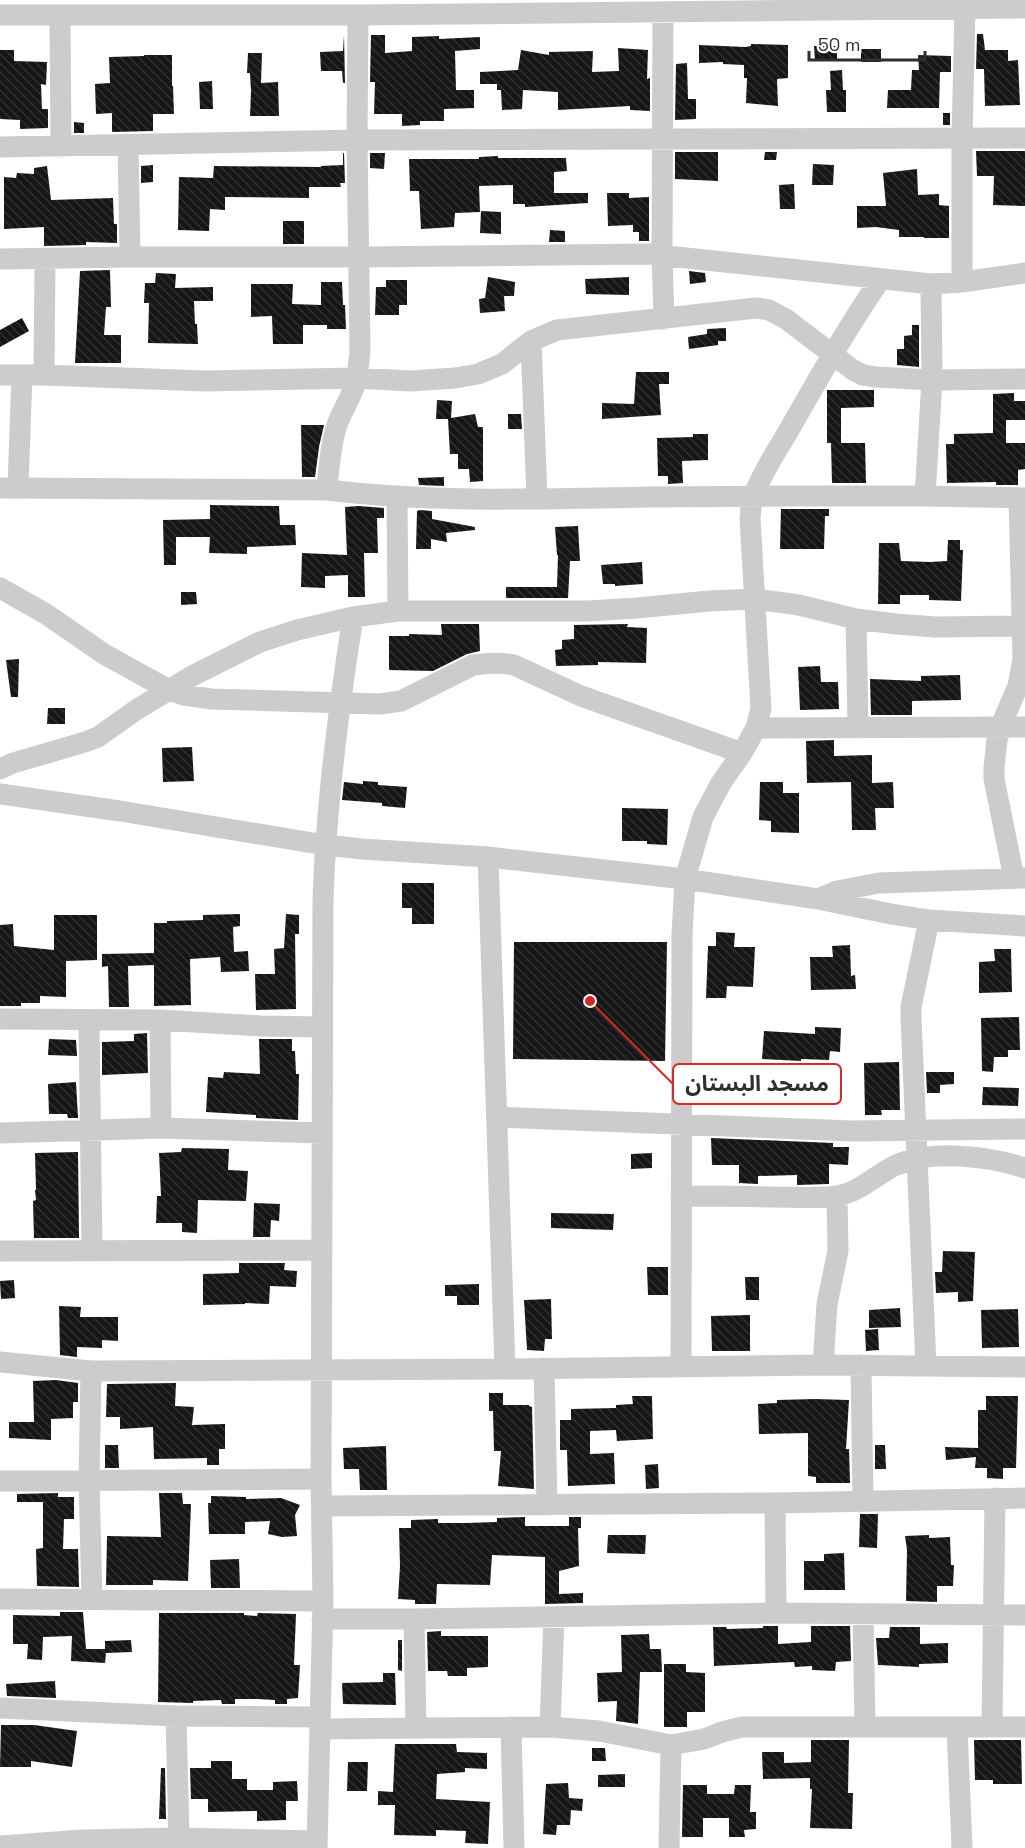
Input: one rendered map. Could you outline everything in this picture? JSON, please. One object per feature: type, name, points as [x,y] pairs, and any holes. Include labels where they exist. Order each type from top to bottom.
[{"type":"street","points":[[0,15],[60,16],[286,7],[358,15],[589,6],[663,13],[894,5],[965,9],[1025,8]]},
{"type":"street","points":[[962,282],[965,9]]},
{"type":"street","points":[[663,13],[664,319]]},
{"type":"street","points":[[327,490],[334,436],[341,414],[354,389],[360,351],[358,15]]},
{"type":"street","points":[[60,16],[61,147]]},
{"type":"street","points":[[0,147],[357,140],[1025,138]]},
{"type":"street","points":[[128,146],[130,257]]},
{"type":"street","points":[[0,260],[625,253],[932,284],[1025,273]]},
{"type":"street","points":[[44,375],[45,259]]},
{"type":"street","points":[[681,1366],[682,935],[685,879],[703,817],[711,800],[756,728],[762,709],[750,518],[754,495],[847,328],[880,280]]},
{"type":"street","points":[[925,496],[932,380],[932,284]]},
{"type":"street","points":[[0,375],[204,381],[357,378],[410,381],[455,378],[478,374],[502,364],[531,341],[557,330],[762,308],[786,319],[853,370],[863,375],[932,380],[1025,379]]},
{"type":"street","points":[[531,341],[537,499]]},
{"type":"street","points":[[22,375],[9,488],[327,490],[397,496],[537,499],[754,495],[1022,498],[1024,626],[1022,673],[1001,727],[995,750],[994,779],[1020,878],[879,883],[837,891],[818,899]]},
{"type":"street","points":[[397,496],[398,611]]},
{"type":"street","points":[[0,588],[46,614],[104,654],[169,690],[184,695],[212,699],[380,704],[401,701],[466,668],[487,663],[504,663],[514,665],[581,696],[742,753]]},
{"type":"street","points":[[0,769],[98,737],[135,710],[192,676],[260,642],[297,630],[354,617],[398,611],[588,611],[709,601],[755,600],[799,605],[856,619],[896,624],[935,627],[1024,626]]},
{"type":"street","points":[[0,1846],[82,1840],[179,1838],[317,1845],[322,1610],[322,900],[325,844],[340,702],[354,617]]},
{"type":"street","points":[[856,619],[858,726]]},
{"type":"street","points":[[756,728],[1025,727]]},
{"type":"street","points":[[0,794],[362,849],[488,856],[685,879],[818,899],[929,920],[1025,926]]},
{"type":"street","points":[[488,856],[505,1369]]},
{"type":"street","points":[[926,1366],[914,1131],[911,1007],[929,920]]},
{"type":"street","points":[[0,1020],[160,1020],[322,1027]]},
{"type":"street","points":[[89,1020],[92,1251]]},
{"type":"street","points":[[160,1020],[161,1128]]},
{"type":"street","points":[[497,1117],[772,1128],[914,1131],[1025,1129]]},
{"type":"street","points":[[0,1132],[161,1128],[322,1132]]},
{"type":"street","points":[[681,1196],[837,1196],[858,1188],[904,1162],[917,1160],[964,1157],[987,1159],[1025,1168]]},
{"type":"street","points":[[823,1365],[827,1304],[838,1251],[837,1196]]},
{"type":"street","points":[[0,1251],[322,1250]]},
{"type":"street","points":[[0,1362],[92,1371],[823,1365],[1025,1367]]},
{"type":"street","points":[[861,1365],[863,1500]]},
{"type":"street","points":[[544,1368],[548,1504]]},
{"type":"street","points":[[92,1371],[89,1479],[92,1599]]},
{"type":"street","points":[[0,1481],[321,1479]]},
{"type":"street","points":[[992,1727],[995,1498]]},
{"type":"street","points":[[322,1506],[775,1503],[1025,1498]]},
{"type":"street","points":[[775,1503],[776,1613]]},
{"type":"street","points":[[0,1599],[92,1599],[322,1610],[414,1619],[776,1613],[1025,1615]]},
{"type":"street","points":[[863,1614],[865,1726]]},
{"type":"street","points":[[550,1727],[554,1617]]},
{"type":"street","points":[[414,1619],[416,1727]]},
{"type":"street","points":[[0,1708],[416,1727],[550,1727],[599,1731],[671,1744],[704,1739],[722,1731],[742,1727],[1025,1727]]},
{"type":"street","points":[[176,1716],[179,1838]]},
{"type":"street","points":[[511,1727],[514,1848]]},
{"type":"street","points":[[957,1727],[962,1848]]},
{"type":"street","points":[[669,1848],[671,1744]]},
{"type":"building","points":[[977,34],[983,34],[985,50],[1008,50],[1008,61],[1018,60],[1020,105],[985,106],[984,69],[976,69]]},
{"type":"building","points":[[344,35],[345,83],[343,83],[342,71],[321,71],[320,52],[343,51]]},
{"type":"building","points":[[371,35],[385,35],[385,53],[412,51],[412,37],[439,36],[439,39],[480,37],[480,49],[455,51],[456,90],[474,90],[474,108],[444,109],[444,121],[420,121],[420,125],[402,126],[402,114],[374,114],[375,82],[370,82]]},
{"type":"building","points":[[751,44],[788,45],[788,78],[777,79],[778,106],[746,103],[747,78],[744,78],[744,65],[723,64],[723,62],[699,63],[699,45],[745,47]]},
{"type":"building","points":[[814,46],[837,46],[837,60],[815,60]]},
{"type":"building","points":[[618,48],[648,50],[647,79],[650,78],[650,111],[630,110],[630,106],[558,110],[558,92],[523,90],[522,109],[502,110],[501,90],[497,90],[497,84],[480,84],[480,72],[518,70],[521,50],[549,55],[549,52],[593,51],[592,72],[619,71]]},
{"type":"building","points":[[861,49],[881,49],[881,62],[861,62]]},
{"type":"building","points":[[0,50],[14,50],[14,61],[47,62],[46,85],[41,84],[42,109],[48,109],[48,128],[20,129],[20,120],[0,119]]},
{"type":"building","points":[[248,53],[262,53],[261,83],[278,82],[279,116],[250,116]]},
{"type":"building","points":[[172,55],[174,114],[153,114],[153,131],[112,132],[112,113],[96,114],[95,84],[110,83],[109,57]]},
{"type":"building","points":[[918,55],[951,56],[951,72],[940,72],[939,108],[887,108],[888,90],[911,90],[912,70],[919,70]]},
{"type":"building","points":[[687,63],[688,99],[696,99],[696,119],[675,120],[676,64]]},
{"type":"building","points":[[842,70],[843,90],[846,90],[846,112],[827,112],[826,90],[831,90],[830,71]]},
{"type":"building","points":[[212,81],[213,109],[200,109],[199,82]]},
{"type":"building","points":[[943,113],[950,113],[950,125],[943,125]]},
{"type":"building","points":[[74,122],[84,123],[84,133],[74,133]]},
{"type":"building","points":[[976,151],[1025,151],[1025,206],[993,205],[994,176],[977,176]]},
{"type":"building","points":[[675,152],[718,152],[718,181],[675,179]]},
{"type":"building","points":[[765,152],[777,152],[776,160],[764,160]]},
{"type":"building","points":[[343,153],[345,183],[340,183],[341,187],[309,187],[309,198],[225,197],[225,210],[210,209],[209,231],[178,230],[179,177],[213,178],[214,166],[321,167],[343,165]]},
{"type":"building","points":[[370,153],[385,153],[384,169],[370,168]]},
{"type":"building","points":[[498,156],[498,158],[566,158],[567,171],[554,172],[554,193],[588,193],[588,203],[525,207],[525,204],[513,204],[513,185],[479,186],[480,212],[455,213],[454,227],[421,229],[419,191],[410,191],[409,159],[479,159],[479,157]]},
{"type":"building","points":[[813,164],[834,165],[833,185],[812,185]]},
{"type":"building","points":[[153,165],[153,182],[141,183],[141,166]]},
{"type":"building","points":[[47,166],[51,200],[113,198],[117,243],[86,242],[86,245],[44,246],[44,227],[4,229],[4,177],[16,178],[17,173],[34,174],[34,168]]},
{"type":"building","points":[[917,169],[918,195],[939,194],[939,205],[949,206],[949,238],[899,237],[899,230],[876,227],[857,228],[857,206],[886,206],[883,173]]},
{"type":"building","points":[[794,184],[795,209],[780,209],[779,185]]},
{"type":"building","points":[[607,193],[629,193],[629,198],[649,197],[649,241],[639,241],[639,232],[633,232],[633,225],[608,226]]},
{"type":"building","points":[[481,211],[501,212],[501,234],[480,233]]},
{"type":"building","points":[[283,221],[304,221],[304,244],[283,244]]},
{"type":"building","points":[[550,230],[565,231],[565,242],[549,242]]},
{"type":"building","points":[[110,270],[111,307],[106,307],[104,335],[121,335],[121,363],[75,363],[80,271]]},
{"type":"building","points":[[689,271],[705,273],[706,282],[690,284]]},
{"type":"building","points":[[156,273],[176,274],[175,288],[213,287],[213,301],[194,301],[198,344],[148,343],[149,303],[144,303],[145,283],[155,283]]},
{"type":"building","points":[[488,277],[515,282],[514,296],[504,296],[505,311],[480,313],[479,299],[485,298]]},
{"type":"building","points":[[629,277],[629,295],[586,294],[585,279]]},
{"type":"building","points":[[386,280],[407,280],[407,305],[399,305],[399,315],[375,315],[376,287],[386,287]]},
{"type":"building","points":[[321,282],[342,282],[346,329],[327,329],[327,325],[303,325],[303,344],[273,344],[272,316],[251,317],[251,284],[293,284],[292,304],[321,305]]},
{"type":"building","points":[[22,318],[29,331],[0,347],[0,330]]},
{"type":"building","points":[[912,325],[919,325],[919,367],[897,365],[897,349],[904,349],[904,336],[912,335]]},
{"type":"building","points":[[726,328],[726,341],[718,341],[718,345],[689,349],[688,337],[707,334],[707,329]]},
{"type":"building","points":[[636,372],[669,372],[669,384],[659,384],[661,415],[602,419],[602,403],[634,404]]},
{"type":"building","points":[[827,390],[874,390],[874,407],[841,408],[841,443],[827,443]]},
{"type":"building","points":[[1014,393],[1014,401],[1025,401],[1025,420],[1006,420],[1006,443],[1025,443],[1025,469],[1018,470],[1018,485],[996,485],[996,482],[947,483],[946,444],[954,444],[954,434],[993,433],[993,394]]},
{"type":"building","points":[[437,400],[452,401],[451,418],[475,414],[478,427],[483,427],[483,481],[470,482],[469,469],[458,469],[458,454],[450,454],[448,419],[436,419]]},
{"type":"building","points":[[508,414],[521,414],[522,429],[508,429]]},
{"type":"building","points":[[301,425],[324,425],[315,477],[302,477]]},
{"type":"building","points":[[693,434],[708,434],[708,460],[682,461],[683,483],[668,484],[668,476],[658,476],[657,438],[693,437]]},
{"type":"building","points":[[831,443],[865,443],[866,483],[832,483]]},
{"type":"building","points":[[444,477],[444,486],[419,485],[418,478]]},
{"type":"building","points":[[210,505],[279,506],[280,525],[295,525],[296,545],[247,547],[247,554],[209,553],[210,537],[176,537],[176,565],[164,565],[163,520],[210,519]]},
{"type":"building","points":[[345,507],[384,508],[384,518],[377,518],[378,553],[364,553],[365,597],[348,597],[348,575],[325,576],[325,588],[301,587],[302,553],[347,555]]},
{"type":"building","points":[[781,509],[829,509],[829,516],[825,516],[824,549],[780,549]]},
{"type":"building","points":[[417,511],[432,511],[432,519],[475,527],[475,530],[446,533],[447,542],[431,539],[431,549],[416,549]]},
{"type":"building","points":[[578,526],[580,561],[570,561],[568,598],[506,598],[506,587],[557,587],[558,555],[555,527]]},
{"type":"building","points":[[948,540],[960,540],[960,550],[963,550],[961,601],[929,600],[929,595],[900,595],[900,604],[878,604],[879,543],[899,543],[901,561],[930,562],[947,561]]},
{"type":"building","points":[[642,562],[643,584],[615,586],[615,584],[603,584],[601,565]]},
{"type":"building","points":[[181,592],[196,592],[197,604],[181,605]]},
{"type":"building","points":[[441,624],[479,624],[480,651],[467,654],[433,671],[389,670],[389,636],[442,635]]},
{"type":"building","points":[[628,624],[627,627],[647,628],[646,663],[598,662],[598,665],[556,666],[555,650],[562,649],[562,640],[574,639],[574,625]]},
{"type":"building","points":[[19,659],[18,697],[11,697],[6,660]]},
{"type":"building","points":[[820,666],[821,682],[838,682],[839,709],[800,710],[798,667]]},
{"type":"building","points":[[960,675],[961,700],[912,701],[912,715],[871,715],[870,679],[921,681],[921,676]]},
{"type":"building","points":[[48,708],[65,708],[65,724],[47,724]]},
{"type":"building","points":[[834,740],[834,756],[872,755],[872,783],[893,782],[894,808],[875,808],[876,830],[852,830],[851,782],[807,783],[806,741]]},
{"type":"building","points":[[192,747],[194,781],[163,782],[162,748]]},
{"type":"building","points":[[363,781],[378,782],[378,785],[407,787],[405,808],[382,806],[382,803],[342,800],[344,782],[363,784]]},
{"type":"building","points":[[760,782],[783,782],[783,793],[799,793],[799,833],[771,832],[771,821],[759,820]]},
{"type":"building","points":[[622,808],[668,809],[667,845],[647,844],[647,841],[622,841]]},
{"type":"building","points":[[402,883],[434,883],[434,924],[412,924],[412,908],[402,908]]},
{"type":"building","points":[[240,914],[240,926],[233,927],[234,952],[248,951],[249,971],[221,972],[220,957],[190,959],[191,1005],[154,1006],[154,965],[128,966],[129,1007],[109,1007],[108,966],[102,967],[102,954],[154,953],[154,923],[203,920],[203,915]]},
{"type":"building","points":[[286,914],[299,915],[299,934],[295,934],[296,1009],[256,1010],[255,974],[275,974],[274,949],[284,948]]},
{"type":"building","points":[[54,915],[97,915],[97,960],[66,961],[66,997],[40,996],[40,1003],[0,1006],[0,925],[13,924],[14,946],[54,950]]},
{"type":"building","points":[[716,932],[735,933],[734,947],[755,947],[753,987],[727,986],[726,998],[706,998],[708,946],[716,946]]},
{"type":"building","points":[[514,942],[667,942],[665,1061],[513,1059]]},
{"type":"building","points":[[850,945],[851,976],[855,975],[856,989],[811,990],[810,957],[833,957],[832,946]]},
{"type":"building","points":[[994,949],[1011,949],[1012,992],[979,993],[979,962],[995,961]]},
{"type":"building","points":[[1019,1017],[1020,1050],[1008,1050],[1008,1057],[994,1057],[993,1072],[982,1071],[981,1018]]},
{"type":"building","points":[[815,1027],[841,1028],[840,1052],[830,1051],[829,1060],[762,1059],[764,1031],[815,1034]]},
{"type":"building","points":[[147,1033],[148,1073],[102,1075],[102,1042],[134,1041],[134,1034]]},
{"type":"building","points":[[49,1039],[76,1040],[77,1056],[48,1055]]},
{"type":"building","points":[[259,1039],[292,1039],[296,1074],[299,1074],[298,1120],[206,1112],[208,1077],[223,1078],[224,1072],[260,1074]]},
{"type":"building","points":[[899,1062],[900,1110],[881,1110],[882,1115],[865,1115],[864,1063]]},
{"type":"building","points":[[926,1072],[954,1072],[954,1084],[940,1085],[940,1093],[927,1093]]},
{"type":"building","points":[[76,1082],[78,1118],[68,1118],[67,1114],[49,1114],[48,1084]]},
{"type":"building","points":[[983,1087],[1019,1088],[1018,1106],[982,1105]]},
{"type":"building","points":[[711,1138],[833,1143],[833,1147],[849,1147],[848,1165],[829,1164],[829,1184],[797,1185],[797,1175],[758,1176],[758,1184],[739,1183],[739,1165],[712,1165]]},
{"type":"building","points":[[182,1148],[229,1149],[228,1170],[248,1171],[246,1201],[198,1200],[197,1233],[182,1232],[182,1223],[156,1223],[157,1196],[161,1196],[159,1153],[181,1152]]},
{"type":"building","points":[[78,1152],[79,1238],[34,1238],[35,1153]]},
{"type":"building","points":[[652,1153],[652,1168],[631,1169],[631,1154]]},
{"type":"building","points":[[254,1203],[280,1204],[279,1221],[271,1220],[270,1237],[253,1237]]},
{"type":"building","points":[[551,1213],[614,1214],[613,1230],[551,1228]]},
{"type":"building","points":[[943,1251],[975,1252],[973,1301],[958,1302],[958,1292],[936,1293],[935,1272],[942,1272]]},
{"type":"building","points":[[239,1263],[285,1263],[284,1270],[297,1271],[296,1287],[270,1286],[269,1304],[203,1305],[203,1274],[239,1273]]},
{"type":"building","points":[[647,1267],[668,1267],[668,1295],[648,1295]]},
{"type":"building","points":[[745,1277],[759,1277],[759,1300],[746,1300]]},
{"type":"building","points":[[14,1280],[15,1298],[1,1299],[0,1281]]},
{"type":"building","points":[[479,1284],[479,1305],[457,1305],[457,1296],[445,1296],[445,1285]]},
{"type":"building","points":[[551,1299],[552,1339],[545,1339],[544,1351],[527,1350],[524,1300]]},
{"type":"building","points":[[59,1306],[81,1307],[80,1317],[118,1317],[118,1341],[102,1340],[102,1348],[77,1347],[77,1357],[60,1355]]},
{"type":"building","points":[[900,1308],[901,1327],[869,1328],[869,1310]]},
{"type":"building","points":[[1018,1309],[1019,1347],[982,1348],[981,1310]]},
{"type":"building","points":[[750,1315],[750,1351],[712,1351],[711,1316]]},
{"type":"building","points":[[878,1329],[879,1350],[866,1351],[865,1330]]},
{"type":"building","points":[[56,1380],[78,1383],[78,1402],[73,1402],[73,1418],[51,1419],[51,1440],[9,1438],[9,1422],[34,1422],[33,1381]]},
{"type":"building","points":[[176,1383],[175,1406],[194,1407],[192,1425],[225,1424],[225,1449],[219,1449],[219,1465],[207,1465],[207,1458],[154,1459],[153,1427],[120,1429],[120,1417],[106,1417],[107,1384]]},
{"type":"building","points":[[489,1393],[503,1393],[503,1405],[532,1407],[534,1489],[498,1486],[501,1451],[494,1451],[493,1411],[489,1411]]},
{"type":"building","points":[[632,1396],[652,1396],[653,1439],[617,1441],[616,1430],[590,1431],[590,1454],[614,1453],[615,1484],[568,1486],[567,1450],[560,1450],[560,1420],[571,1420],[571,1409],[616,1408],[616,1405],[633,1404]]},
{"type":"building","points":[[986,1396],[1018,1396],[1016,1468],[1003,1468],[1003,1479],[987,1478],[987,1468],[975,1468],[976,1457],[946,1460],[945,1447],[978,1448],[978,1410],[986,1410]]},
{"type":"building","points":[[777,1400],[849,1400],[846,1449],[849,1449],[850,1483],[816,1483],[816,1477],[808,1476],[808,1433],[759,1434],[758,1404],[777,1403]]},
{"type":"building","points":[[105,1445],[118,1445],[119,1468],[105,1468]]},
{"type":"building","points":[[875,1445],[885,1445],[886,1469],[875,1469]]},
{"type":"building","points":[[386,1446],[387,1490],[360,1490],[359,1469],[344,1469],[343,1448]]},
{"type":"building","points":[[658,1464],[659,1488],[646,1489],[645,1465]]},
{"type":"building","points":[[58,1493],[58,1497],[74,1497],[74,1519],[64,1519],[63,1549],[78,1549],[79,1587],[37,1586],[36,1549],[43,1548],[43,1502],[17,1502],[17,1494]]},
{"type":"building","points":[[159,1493],[182,1493],[183,1504],[191,1504],[188,1581],[153,1580],[153,1585],[106,1585],[107,1536],[161,1537]]},
{"type":"building","points":[[211,1496],[246,1497],[246,1499],[281,1498],[300,1505],[295,1515],[297,1536],[282,1537],[268,1534],[270,1521],[245,1522],[245,1534],[209,1534],[208,1503],[211,1503]]},
{"type":"building","points":[[860,1514],[878,1514],[877,1548],[859,1547]]},
{"type":"building","points":[[525,1517],[525,1526],[569,1526],[569,1517],[581,1517],[581,1528],[578,1528],[579,1566],[559,1571],[559,1594],[583,1593],[583,1603],[545,1604],[545,1557],[492,1555],[490,1585],[437,1584],[436,1604],[415,1604],[415,1600],[398,1599],[399,1528],[411,1528],[411,1520],[438,1519],[438,1523],[466,1523],[497,1522],[497,1518]]},
{"type":"building","points":[[608,1535],[646,1535],[645,1554],[607,1553]]},
{"type":"building","points":[[929,1535],[929,1538],[950,1537],[951,1565],[954,1565],[953,1586],[937,1586],[937,1602],[906,1601],[905,1536]]},
{"type":"building","points":[[844,1553],[845,1590],[804,1590],[804,1561],[824,1561],[824,1554]]},
{"type":"building","points":[[239,1559],[240,1588],[211,1588],[210,1560]]},
{"type":"building","points":[[60,1612],[83,1612],[86,1649],[105,1649],[105,1641],[131,1640],[132,1652],[106,1653],[105,1663],[71,1661],[72,1636],[43,1637],[42,1660],[27,1659],[28,1644],[13,1644],[13,1615],[60,1616]]},
{"type":"building","points":[[159,1613],[244,1613],[244,1615],[257,1616],[258,1613],[296,1614],[294,1665],[300,1665],[298,1698],[287,1699],[287,1704],[275,1704],[275,1700],[258,1699],[235,1699],[235,1704],[222,1704],[221,1700],[193,1701],[193,1703],[158,1702]]},
{"type":"building","points":[[763,1626],[778,1626],[778,1644],[811,1642],[811,1626],[850,1626],[851,1661],[836,1662],[835,1671],[812,1670],[812,1666],[795,1667],[794,1662],[714,1666],[713,1627],[726,1627],[727,1629],[763,1628]]},
{"type":"building","points":[[890,1627],[920,1627],[920,1644],[948,1643],[948,1663],[919,1664],[919,1667],[878,1665],[876,1638],[889,1638]]},
{"type":"building","points":[[441,1631],[441,1636],[488,1636],[488,1667],[467,1668],[467,1676],[448,1676],[447,1671],[428,1671],[427,1632]]},
{"type":"building","points":[[649,1634],[650,1649],[661,1649],[662,1672],[640,1672],[638,1724],[616,1721],[617,1701],[598,1702],[597,1673],[622,1672],[621,1635]]},
{"type":"building","points":[[398,1640],[402,1640],[402,1671],[398,1670]]},
{"type":"building","points":[[664,1664],[686,1664],[686,1672],[705,1673],[705,1712],[687,1712],[687,1727],[664,1727]]},
{"type":"building","points":[[383,1673],[395,1673],[396,1705],[343,1704],[342,1683],[383,1682]]},
{"type":"building","points":[[55,1681],[56,1698],[7,1696],[6,1684]]},
{"type":"building","points":[[1,1725],[34,1725],[77,1731],[72,1767],[31,1761],[31,1767],[0,1767]]},
{"type":"building","points":[[811,1740],[849,1740],[848,1793],[853,1793],[852,1829],[810,1828],[812,1789],[810,1789],[810,1778],[763,1779],[762,1752],[784,1752],[784,1763],[811,1762]]},
{"type":"building","points":[[974,1740],[1021,1740],[1022,1784],[993,1784],[993,1780],[975,1780]]},
{"type":"building","points":[[395,1744],[456,1744],[457,1752],[487,1753],[487,1769],[465,1768],[465,1772],[437,1774],[436,1799],[490,1802],[488,1844],[465,1843],[466,1831],[436,1830],[436,1836],[394,1835],[395,1805],[378,1805],[378,1791],[393,1792]]},
{"type":"building","points":[[592,1748],[605,1748],[606,1761],[592,1761]]},
{"type":"building","points":[[211,1761],[232,1761],[232,1779],[247,1779],[247,1790],[273,1790],[273,1782],[297,1781],[298,1801],[286,1801],[286,1820],[257,1821],[257,1811],[208,1812],[208,1799],[191,1799],[190,1768],[211,1768]]},
{"type":"building","points":[[348,1762],[368,1762],[367,1791],[347,1791]]},
{"type":"building","points":[[161,1768],[165,1768],[166,1819],[159,1819]]},
{"type":"building","points":[[625,1774],[625,1787],[598,1787],[598,1775]]},
{"type":"building","points":[[568,1783],[569,1798],[583,1799],[582,1811],[571,1810],[570,1825],[557,1825],[556,1835],[543,1834],[546,1784]]},
{"type":"building","points":[[683,1785],[707,1785],[707,1794],[734,1794],[735,1785],[751,1785],[750,1812],[756,1812],[756,1829],[744,1830],[745,1837],[729,1837],[729,1818],[703,1818],[703,1837],[682,1837]]},
{"type":"place","name":"مسجد البستان","points":[[590,1001]]}]
